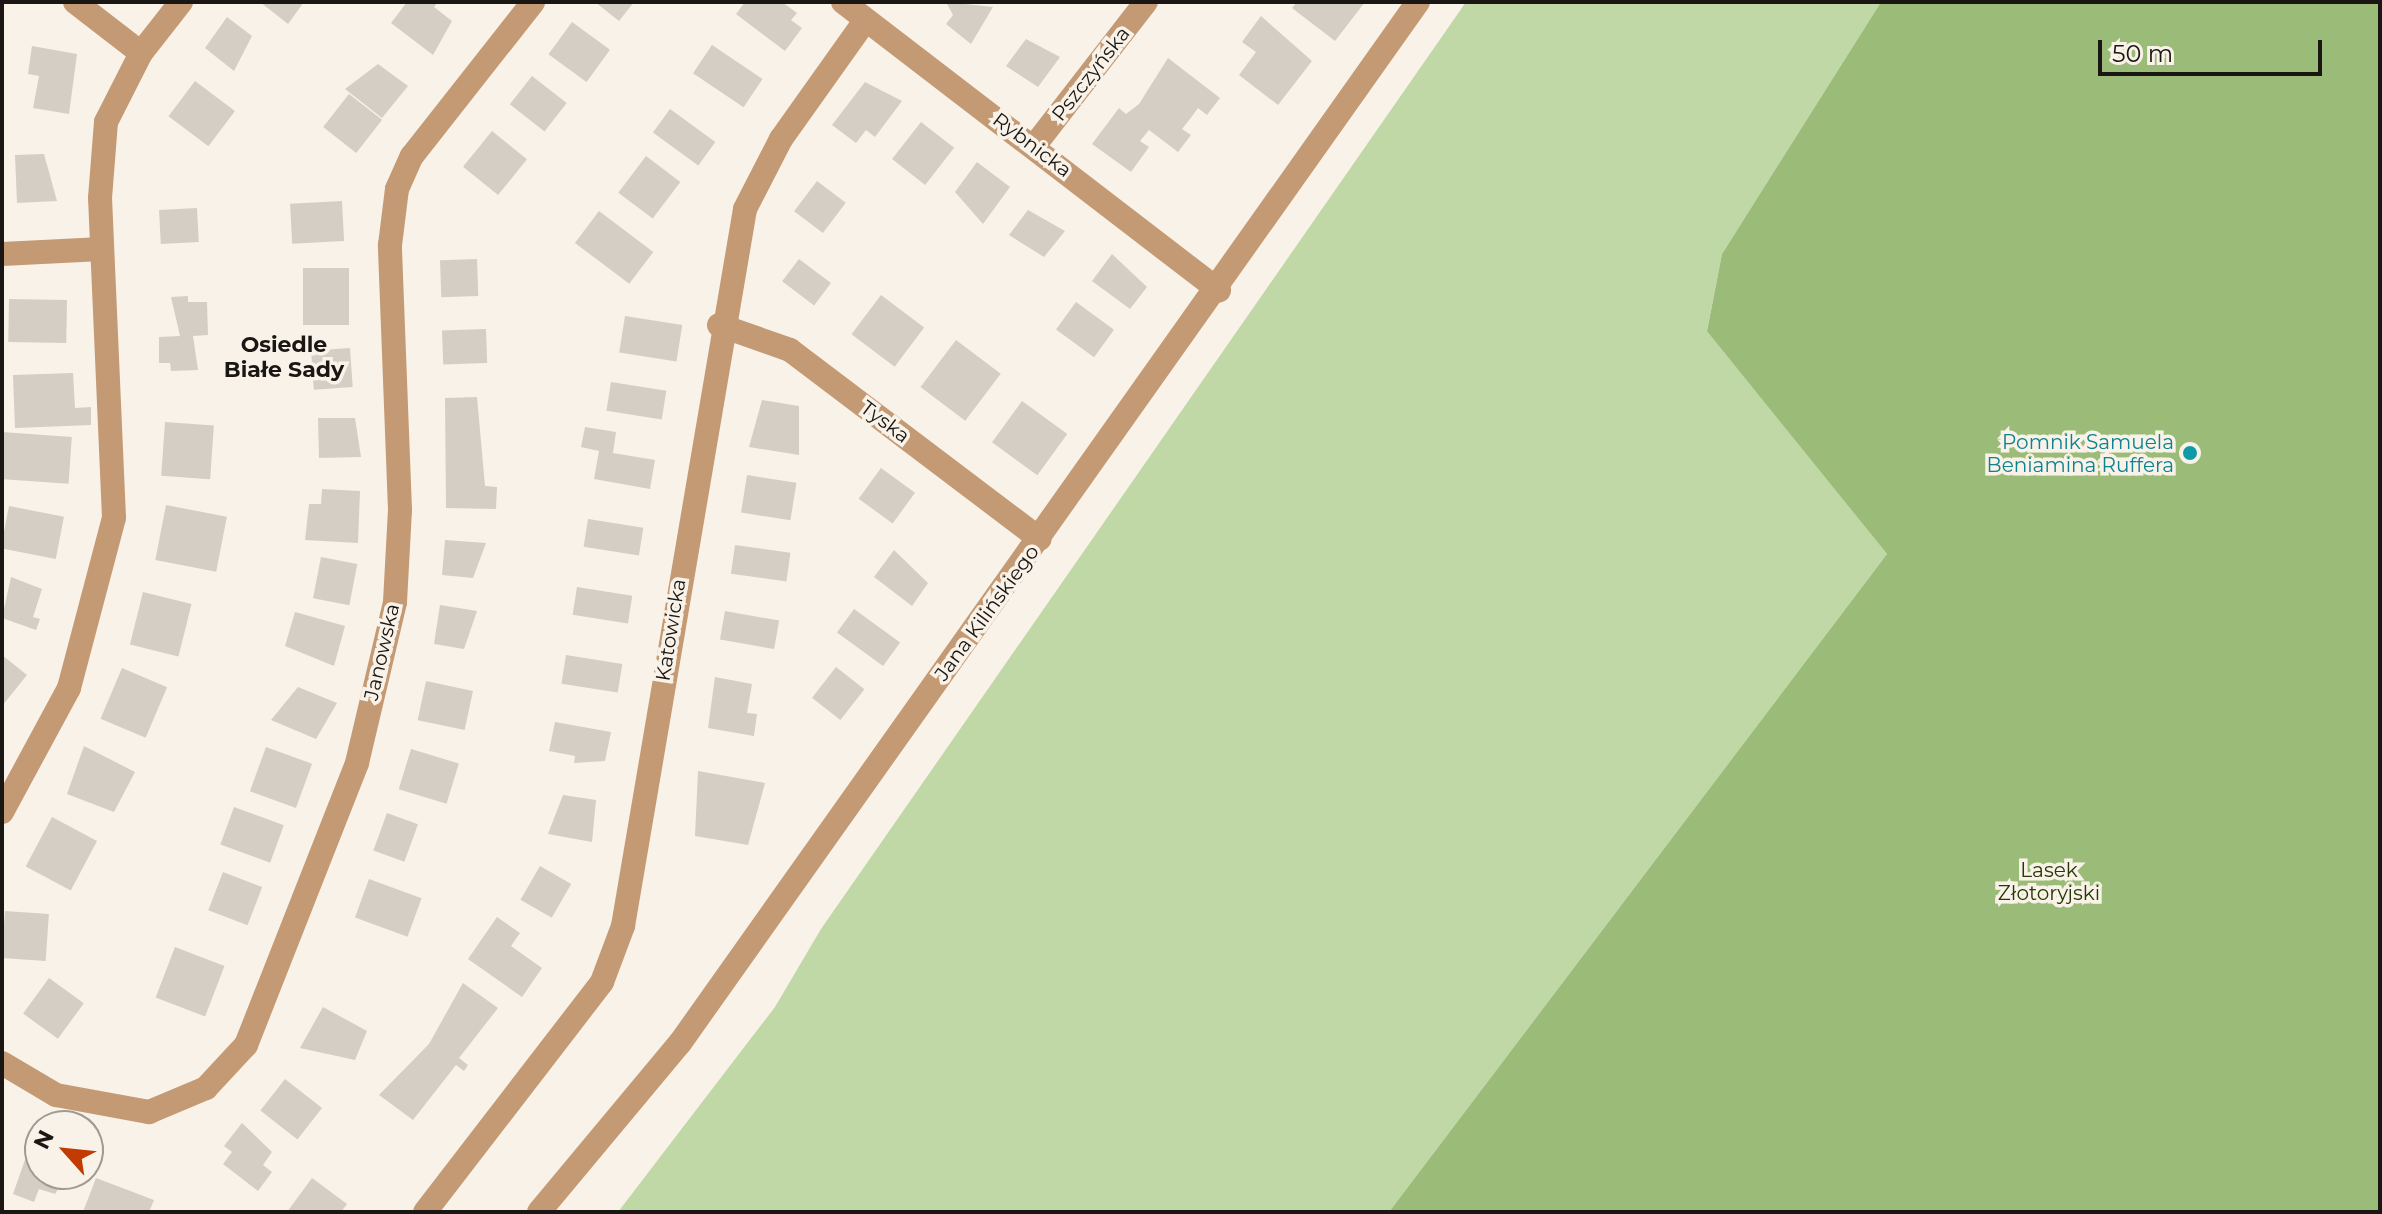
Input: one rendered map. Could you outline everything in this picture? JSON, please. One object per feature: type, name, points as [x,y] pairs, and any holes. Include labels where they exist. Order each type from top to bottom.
[{"type":"street","points":[[75,2],[141,53]]},
{"type":"street","points":[[2,812],[69,688],[114,518],[102,249],[106,122],[141,53],[181,2]]},
{"type":"street","name":"Janowska","points":[[2,1063],[56,1095],[126,1114],[149,1112],[206,1088],[246,1045],[357,763],[395,602],[400,510],[390,245],[397,189],[412,156],[533,2]]},
{"type":"street","name":"Rybnicka","points":[[843,2],[864,22],[1035,145],[1219,291]]},
{"type":"street","name":"Pszczyńska","points":[[1035,145],[1146,2]]},
{"type":"street","name":"Jana Kilińskiego","points":[[539,1212],[680,1043],[1219,291],[1418,2]]},
{"type":"street","name":"Katowicka","points":[[425,1212],[602,982],[623,926],[719,325],[745,209],[781,139],[864,22]]},
{"type":"street","points":[[2,254],[102,249]]},
{"type":"street","name":"Tyska","points":[[719,325],[790,350],[1040,539]]},
{"type":"green space","points":[[1466,2],[1881,2],[1722,254],[1707,330],[1887,554],[1389,1212],[618,1212],[775,1007],[821,929]]},
{"type":"green space","name":"Lasek Złotoryjski","points":[[1881,2],[2380,2],[2380,1212],[1389,1212],[1887,554],[1707,331],[1722,254]]},
{"type":"building","points":[[260,2],[304,2],[288,24]]},
{"type":"building","points":[[407,2],[438,2],[434,7],[452,21],[433,55],[391,23]]},
{"type":"building","points":[[595,2],[634,2],[619,21]]},
{"type":"building","points":[[745,2],[782,2],[797,13],[791,20],[802,28],[785,51],[736,14]]},
{"type":"building","points":[[946,2],[993,7],[971,44],[946,24],[953,15]]},
{"type":"building","points":[[1297,2],[1365,2],[1335,41],[1292,8]]},
{"type":"building","points":[[1261,16],[1312,61],[1278,105],[1239,75],[1256,52],[1242,42]]},
{"type":"building","points":[[227,17],[252,36],[234,71],[205,48]]},
{"type":"building","points":[[572,22],[610,50],[587,82],[548,54]]},
{"type":"building","points":[[1026,39],[1060,57],[1038,87],[1006,66]]},
{"type":"building","points":[[712,45],[763,79],[744,107],[693,73]]},
{"type":"building","points":[[32,46],[77,54],[69,114],[33,108],[39,76],[28,74]]},
{"type":"building","points":[[1168,58],[1220,98],[1207,115],[1198,108],[1182,129],[1191,135],[1178,152],[1149,130],[1140,141],[1149,147],[1131,172],[1092,144],[1119,108],[1126,114],[1139,104]]},
{"type":"building","points":[[378,64],[408,86],[382,118],[345,89]]},
{"type":"building","points":[[532,76],[567,103],[545,131],[510,104]]},
{"type":"building","points":[[195,81],[235,111],[208,146],[169,116]]},
{"type":"building","points":[[865,82],[902,101],[875,137],[866,130],[856,143],[832,125]]},
{"type":"building","points":[[349,94],[382,120],[356,153],[323,127]]},
{"type":"building","points":[[670,109],[715,142],[698,165],[653,132]]},
{"type":"building","points":[[921,122],[954,148],[925,185],[892,159]]},
{"type":"building","points":[[492,131],[527,159],[498,195],[463,167]]},
{"type":"building","points":[[44,154],[57,201],[17,203],[15,155]]},
{"type":"building","points":[[646,156],[680,182],[653,219],[618,193]]},
{"type":"building","points":[[977,162],[1010,187],[983,224],[955,192]]},
{"type":"building","points":[[817,181],[846,203],[823,233],[794,211]]},
{"type":"building","points":[[342,201],[344,241],[292,244],[290,204]]},
{"type":"building","points":[[197,208],[199,242],[161,244],[159,210]]},
{"type":"building","points":[[1028,210],[1065,231],[1044,257],[1009,235]]},
{"type":"building","points":[[599,211],[653,252],[629,284],[575,243]]},
{"type":"building","points":[[1112,254],[1147,287],[1130,309],[1092,281]]},
{"type":"building","points":[[477,259],[478,296],[441,297],[440,260]]},
{"type":"building","points":[[799,259],[831,283],[814,305],[782,281]]},
{"type":"building","points":[[303,268],[349,268],[349,325],[303,325]]},
{"type":"building","points":[[881,295],[924,327],[895,367],[852,334]]},
{"type":"building","points":[[188,296],[188,302],[207,302],[208,335],[193,336],[198,370],[171,371],[170,363],[159,363],[159,337],[180,336],[171,297]]},
{"type":"building","points":[[9,299],[67,300],[66,343],[8,342]]},
{"type":"building","points":[[1076,302],[1114,330],[1094,357],[1056,330]]},
{"type":"building","points":[[625,316],[682,325],[676,362],[619,353]]},
{"type":"building","points":[[486,329],[487,363],[443,365],[442,331]]},
{"type":"building","points":[[956,340],[1001,374],[965,421],[920,387]]},
{"type":"building","points":[[350,348],[353,387],[314,390],[311,351]]},
{"type":"building","points":[[73,373],[75,408],[91,407],[91,425],[15,428],[13,375]]},
{"type":"building","points":[[611,382],[666,391],[662,419],[606,411]]},
{"type":"building","points":[[477,397],[485,486],[497,487],[496,509],[446,508],[445,398]]},
{"type":"building","points":[[762,400],[799,406],[799,455],[749,447]]},
{"type":"building","points":[[1022,401],[1067,434],[1037,475],[992,442]]},
{"type":"building","points":[[318,418],[355,418],[361,457],[319,458]]},
{"type":"building","points":[[165,422],[214,425],[210,479],[161,476]]},
{"type":"building","points":[[585,427],[616,432],[613,453],[655,460],[650,489],[594,479],[599,451],[581,447]]},
{"type":"building","points":[[2,432],[72,437],[69,484],[2,479]]},
{"type":"building","points":[[881,468],[915,493],[893,523],[859,499]]},
{"type":"building","points":[[747,475],[796,483],[790,520],[741,513]]},
{"type":"building","points":[[322,489],[360,491],[358,543],[305,540],[309,504],[321,504]]},
{"type":"building","points":[[166,505],[227,517],[216,572],[155,560]]},
{"type":"building","points":[[9,506],[64,517],[56,559],[2,548]]},
{"type":"building","points":[[588,519],[643,528],[639,555],[584,547]]},
{"type":"building","points":[[445,540],[486,543],[473,578],[442,575]]},
{"type":"building","points":[[735,545],[790,553],[786,582],[731,574]]},
{"type":"building","points":[[894,550],[928,583],[912,606],[874,577]]},
{"type":"building","points":[[321,557],[357,564],[349,605],[313,598]]},
{"type":"building","points":[[11,577],[42,589],[33,617],[40,619],[36,630],[2,618]]},
{"type":"building","points":[[577,587],[632,596],[628,623],[573,615]]},
{"type":"building","points":[[143,592],[192,604],[178,656],[130,644]]},
{"type":"building","points":[[440,605],[477,611],[464,649],[434,644]]},
{"type":"building","points":[[854,609],[900,643],[883,666],[837,632]]},
{"type":"building","points":[[725,611],[779,621],[774,649],[720,640]]},
{"type":"building","points":[[295,612],[345,626],[334,666],[285,646]]},
{"type":"building","points":[[2,655],[27,675],[2,706]]},
{"type":"building","points":[[566,655],[622,664],[618,693],[561,684]]},
{"type":"building","points":[[836,667],[864,689],[840,720],[812,698]]},
{"type":"building","points":[[122,668],[167,687],[146,738],[101,719]]},
{"type":"building","points":[[715,677],[752,684],[747,713],[757,714],[754,736],[708,728]]},
{"type":"building","points":[[426,681],[473,691],[465,730],[418,720]]},
{"type":"building","points":[[298,687],[337,703],[316,739],[271,720]]},
{"type":"building","points":[[555,722],[611,732],[605,761],[574,763],[575,756],[549,751]]},
{"type":"building","points":[[84,746],[135,772],[114,812],[67,794]]},
{"type":"building","points":[[266,747],[312,764],[296,808],[250,791]]},
{"type":"building","points":[[411,749],[459,764],[447,804],[399,789]]},
{"type":"building","points":[[698,771],[765,783],[748,845],[695,836]]},
{"type":"building","points":[[563,795],[596,800],[592,842],[548,834]]},
{"type":"building","points":[[234,807],[284,825],[270,863],[220,845]]},
{"type":"building","points":[[387,813],[418,824],[404,862],[373,851]]},
{"type":"building","points":[[52,817],[97,841],[71,890],[26,866]]},
{"type":"building","points":[[540,866],[571,884],[552,918],[520,900]]},
{"type":"building","points":[[223,872],[262,887],[248,925],[208,910]]},
{"type":"building","points":[[369,879],[422,898],[408,937],[355,918]]},
{"type":"building","points":[[5,911],[49,914],[46,961],[2,958]]},
{"type":"building","points":[[497,917],[520,933],[511,946],[542,968],[522,997],[468,959]]},
{"type":"building","points":[[175,947],[224,966],[205,1016],[156,997]]},
{"type":"building","points":[[49,978],[84,1003],[58,1039],[23,1014]]},
{"type":"building","points":[[463,983],[498,1008],[459,1058],[468,1065],[464,1071],[456,1065],[413,1120],[379,1095],[429,1044]]},
{"type":"building","points":[[323,1007],[367,1031],[355,1060],[300,1048]]},
{"type":"building","points":[[285,1079],[322,1108],[297,1139],[260,1111]]},
{"type":"building","points":[[242,1123],[272,1152],[263,1165],[272,1172],[258,1191],[223,1164],[232,1152],[224,1146]]},
{"type":"building","points":[[24,1163],[24,1190],[39,1190],[34,1202],[13,1194]]},
{"type":"building","points":[[312,1178],[347,1204],[341,1212],[287,1212]]},
{"type":"building","points":[[104,1181],[154,1200],[149,1212],[83,1212],[91,1190],[104,1190]]},
{"type":"place","name":"Pomnik Samuela Beniamina Ruffera","points":[[2190,453]]},
{"type":"district","name":"Osiedle Białe Sady","points":[[284,356]]}]
